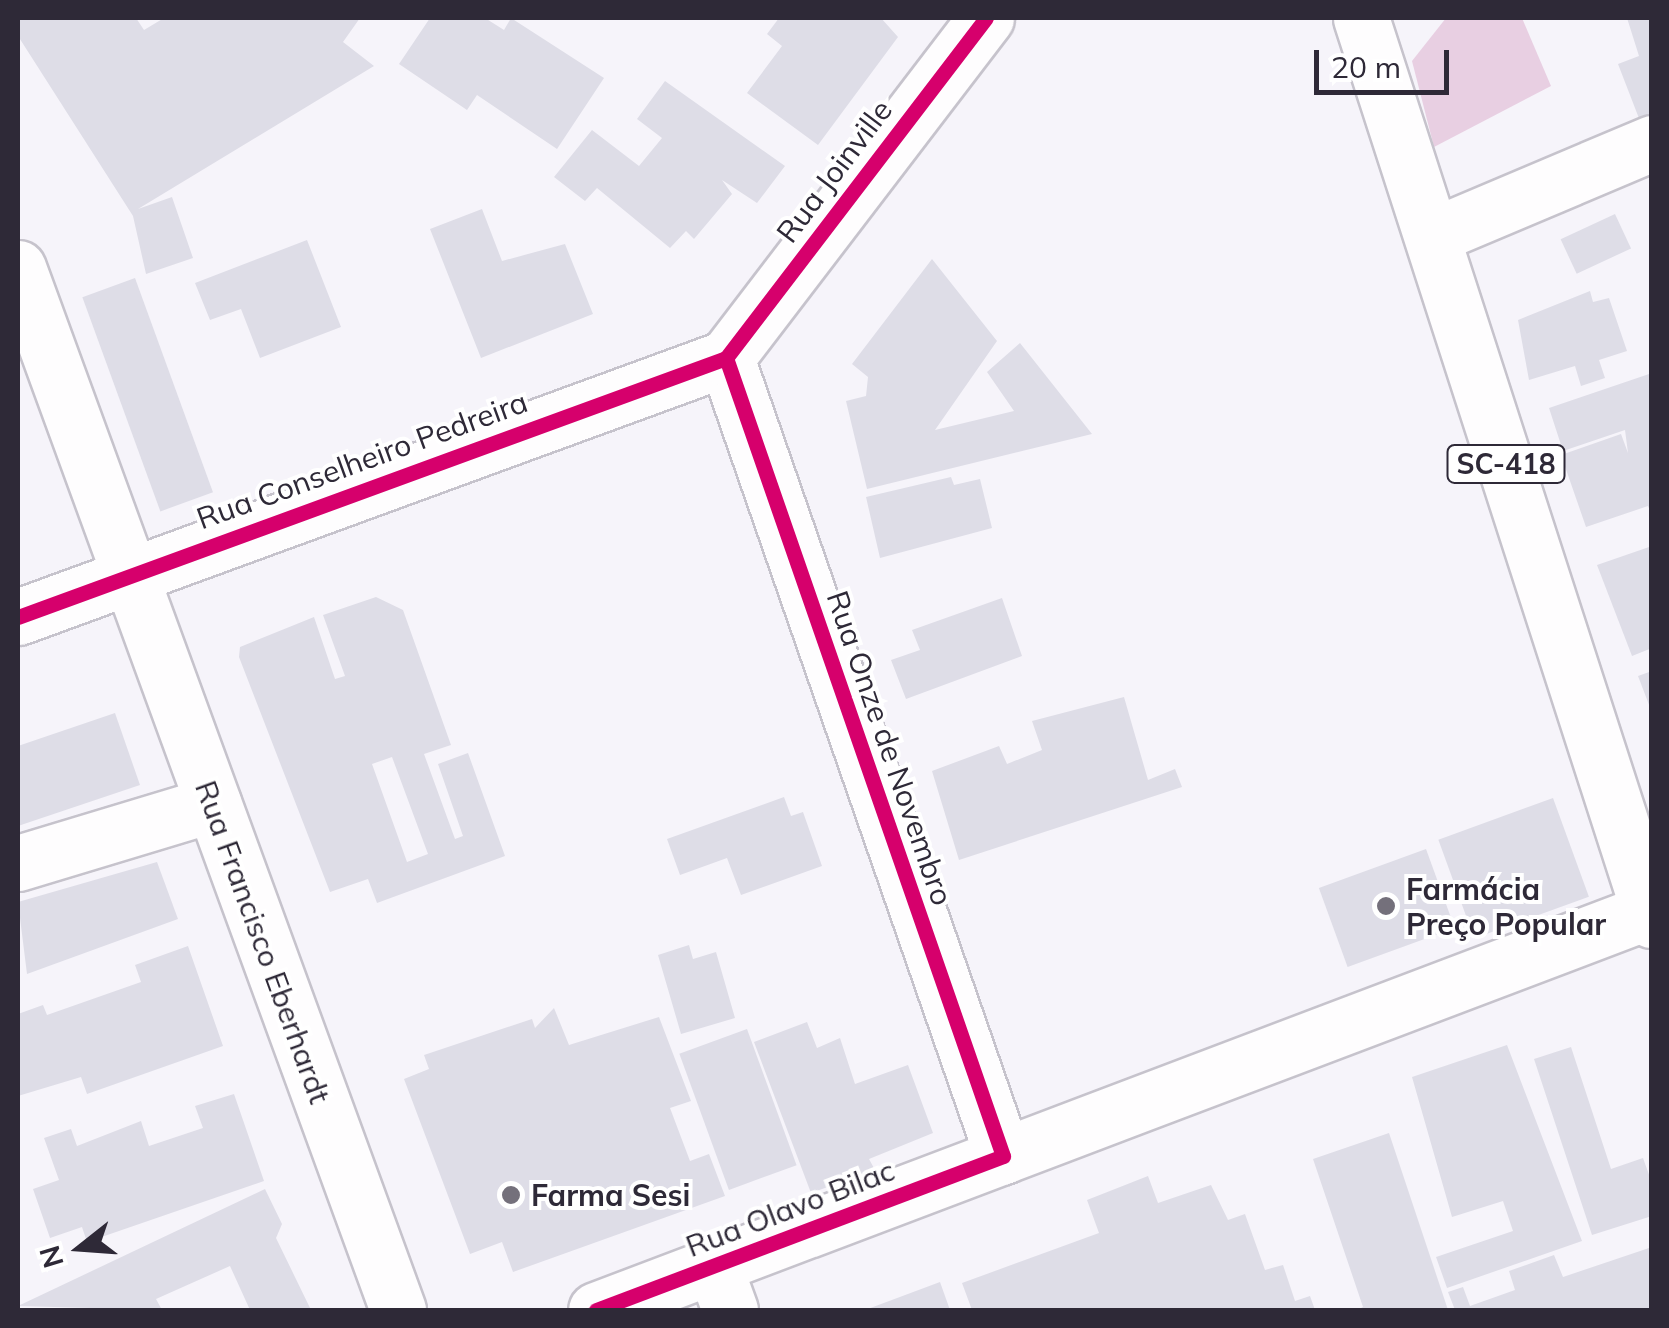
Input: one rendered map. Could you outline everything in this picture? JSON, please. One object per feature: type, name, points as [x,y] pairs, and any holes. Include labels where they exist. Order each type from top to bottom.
[{"type":"main road","name":"Rua Joinville","points":[[726,358],[986,18]]},
{"type":"main road","name":"SC-418","points":[[1361,18],[1650,915]]},
{"type":"main road","points":[[1432,236],[1652,143]]},
{"type":"main road","name":"Rua Francisco Eberhardt","points":[[18,268],[398,1310]]},
{"type":"main road","name":"Rua Conselheiro Pedreira","points":[[18,617],[726,358]]},
{"type":"main road","name":"Rua Onze de Novembro","points":[[726,358],[1003,1156]]},
{"type":"main road","points":[[18,863],[213,804]]},
{"type":"main road","name":"Rua Olavo Bilac","points":[[596,1310],[722,1288],[1003,1156],[1650,915]]},
{"type":"shaded area","points":[[1446,18],[1522,18],[1551,86],[1434,147],[1412,61]]},
{"type":"building","points":[[18,18],[136,18],[144,30],[164,18],[360,18],[343,42],[374,66],[138,209],[172,197],[193,258],[146,274],[133,216],[18,36]]},
{"type":"building","points":[[430,18],[485,18],[504,30],[511,18],[604,78],[557,149],[477,95],[467,110],[399,64]]},
{"type":"building","points":[[779,18],[881,18],[898,37],[818,145],[747,93],[782,46],[767,34]]},
{"type":"building","points":[[1627,18],[1652,18],[1652,116],[1640,121],[1618,64],[1639,56]]},
{"type":"building","points":[[665,81],[785,166],[757,203],[722,180],[732,194],[694,239],[686,231],[670,248],[597,188],[585,201],[554,177],[592,130],[639,166],[662,138],[637,119]]},
{"type":"building","points":[[482,209],[502,261],[565,244],[593,314],[481,358],[430,229]]},
{"type":"building","points":[[1615,214],[1631,248],[1577,274],[1561,239]]},
{"type":"building","points":[[307,240],[341,327],[260,358],[241,309],[210,320],[195,283]]},
{"type":"building","points":[[932,259],[997,341],[935,430],[1014,411],[987,372],[1020,343],[1092,434],[867,489],[846,401],[866,396],[868,377],[852,364]]},
{"type":"building","points":[[135,278],[213,492],[160,511],[82,297]]},
{"type":"building","points":[[1590,291],[1593,302],[1609,298],[1627,351],[1599,360],[1605,378],[1581,386],[1575,366],[1529,380],[1518,320]]},
{"type":"building","points":[[1652,373],[1652,515],[1648,506],[1586,527],[1561,455],[1621,434],[1628,453],[1625,430],[1563,451],[1549,408]]},
{"type":"building","points":[[951,477],[954,485],[980,479],[992,528],[880,558],[866,497]]},
{"type":"building","points":[[1652,546],[1652,648],[1632,656],[1597,565]]},
{"type":"building","points":[[376,597],[403,610],[451,745],[424,754],[455,839],[463,836],[438,764],[468,753],[505,856],[377,903],[368,879],[330,892],[239,657],[240,647],[314,617],[335,679],[345,676],[323,615]],"holes":[[[392,757],[428,854],[407,862],[372,764]]]},
{"type":"building","points":[[1002,598],[1022,656],[906,699],[891,660],[920,650],[912,630]]},
{"type":"building","points":[[1652,671],[1652,710],[1651,710],[1638,676]]},
{"type":"building","points":[[1124,697],[1148,780],[1175,769],[1182,787],[959,860],[932,771],[999,746],[1007,764],[1042,750],[1032,721]]},
{"type":"building","points":[[115,713],[140,785],[18,826],[18,746]]},
{"type":"building","points":[[784,797],[791,816],[803,812],[822,866],[741,895],[727,858],[680,875],[667,839]]},
{"type":"building","points":[[1553,798],[1589,897],[1474,938],[1438,840]]},
{"type":"building","name":"Farmácia Preço Popular","points":[[1426,849],[1455,928],[1348,967],[1319,888]]},
{"type":"building","points":[[157,862],[178,919],[27,974],[18,902]]},
{"type":"building","points":[[689,945],[693,959],[716,952],[735,1018],[681,1034],[658,955]]},
{"type":"building","points":[[188,946],[223,1046],[87,1094],[81,1077],[18,1096],[18,1014],[43,1005],[47,1015],[141,982],[135,965]]},
{"type":"building","points":[[554,1008],[569,1045],[659,1017],[691,1101],[670,1108],[690,1161],[709,1154],[725,1196],[513,1272],[502,1242],[470,1254],[404,1079],[429,1069],[424,1055],[532,1019],[535,1028]]},
{"type":"building","points":[[807,1022],[817,1048],[840,1038],[855,1084],[908,1065],[933,1133],[869,1159],[875,1170],[811,1193],[754,1042]]},
{"type":"building","points":[[747,1029],[797,1165],[729,1190],[679,1054]]},
{"type":"building","points":[[1507,1045],[1582,1241],[1447,1288],[1436,1257],[1513,1231],[1503,1201],[1452,1217],[1412,1077]]},
{"type":"building","points":[[1571,1047],[1611,1169],[1643,1158],[1652,1183],[1652,1216],[1592,1235],[1534,1059]]},
{"type":"building","points":[[234,1094],[264,1181],[87,1242],[82,1227],[50,1238],[33,1189],[59,1180],[44,1138],[71,1129],[77,1146],[141,1121],[149,1146],[203,1128],[195,1106]]},
{"type":"building","points":[[1389,1133],[1448,1310],[1357,1310],[1363,1307],[1313,1159]]},
{"type":"building","points":[[1148,1176],[1158,1203],[1211,1185],[1228,1220],[1245,1214],[1265,1270],[1283,1265],[1295,1301],[1310,1296],[1315,1310],[972,1310],[962,1283],[1099,1233],[1087,1200]]},
{"type":"building","points":[[265,1189],[282,1224],[276,1238],[311,1310],[250,1310],[230,1266],[156,1299],[162,1310],[18,1306]]},
{"type":"building","points":[[1652,1247],[1652,1310],[1455,1310],[1448,1292],[1463,1287],[1470,1306],[1515,1290],[1509,1271],[1554,1255],[1563,1277]]},
{"type":"building","points":[[940,1282],[950,1310],[865,1310]]},
{"type":"cycle path","points":[[726,358],[986,18]]},
{"type":"cycle path","points":[[18,617],[726,358]]},
{"type":"cycle path","points":[[596,1310],[1003,1156],[726,358]]},
{"type":"place","name":"Farmácia Preço Popular","points":[[1386,906]]},
{"type":"place","name":"Farma Sesi","points":[[511,1195]]}]
